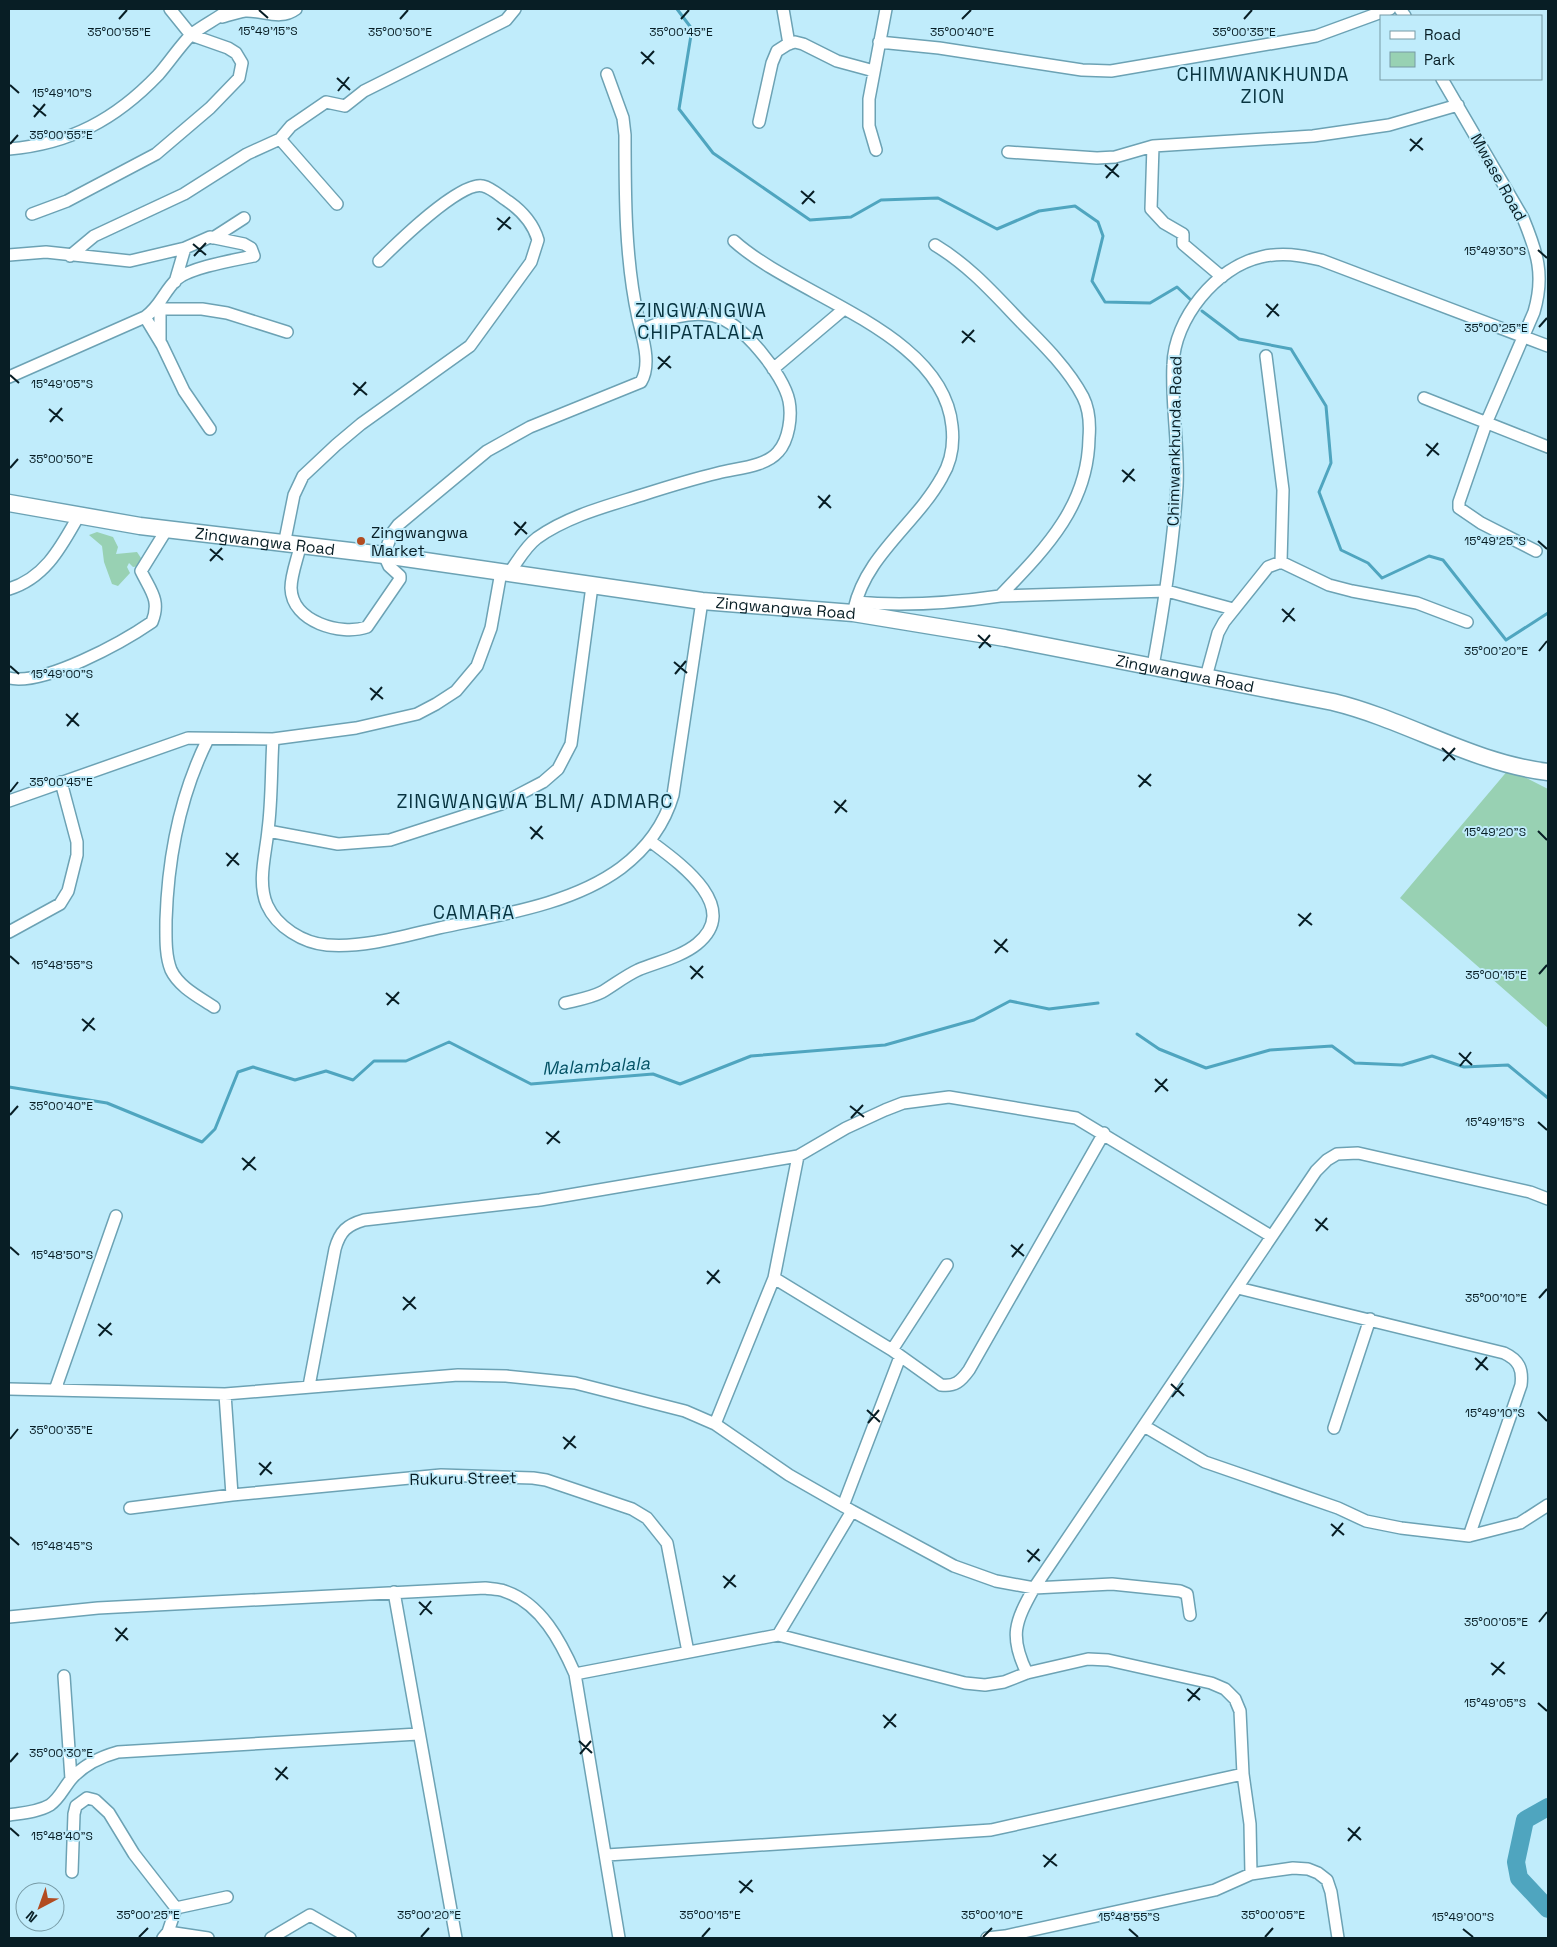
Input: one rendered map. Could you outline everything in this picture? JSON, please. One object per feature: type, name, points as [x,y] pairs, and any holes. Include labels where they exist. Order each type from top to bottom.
[{"type":"street","points":[[32,214],[67,201],[156,154],[210,108],[238,79],[242,63],[236,53],[228,48],[191,35],[170,9]]},
{"type":"street","points":[[9,149],[31,147],[70,138],[120,109],[136,98],[154,80],[191,35],[230,9]]},
{"type":"street","points":[[218,18],[245,11],[272,15],[290,13],[296,9]]},
{"type":"street","points":[[70,256],[94,236],[184,194],[240,158],[280,139],[291,126],[326,102],[345,106],[364,91],[506,20],[515,9]]},
{"type":"street","points":[[784,9],[789,44]]},
{"type":"street","points":[[876,150],[868,116],[874,70],[886,9]]},
{"type":"street","points":[[879,42],[939,48],[1070,68],[1111,71],[1316,36],[1390,9]]},
{"type":"street","points":[[759,122],[772,63],[777,51],[789,44],[795,42],[803,44],[848,66],[874,70]]},
{"type":"street","points":[[379,261],[423,219],[457,196],[483,185],[521,210],[529,220],[538,240],[531,262],[470,346],[355,429],[302,476],[294,495],[292,596],[302,612],[310,619],[320,624],[344,629],[360,630],[367,627],[400,580],[400,576],[392,570],[384,555],[392,533],[398,525],[487,451],[530,426],[641,382],[646,368],[642,330],[630,270],[623,118],[607,74]]},
{"type":"street","name":"Mwase Road","points":[[1443,80],[1523,218],[1544,268],[1540,293],[1524,337],[1487,422],[1459,502],[1459,508],[1481,523],[1536,551]]},
{"type":"street","points":[[1008,152],[1097,158],[1115,157],[1153,146],[1350,132],[1389,125],[1458,105]]},
{"type":"street","points":[[280,139],[337,204]]},
{"type":"street","points":[[1153,146],[1151,209],[1164,223],[1183,234],[1183,244],[1222,278]]},
{"type":"street","points":[[9,255],[46,252],[130,262],[185,248],[196,242],[213,238],[244,218]]},
{"type":"street","points":[[160,342],[158,309],[164,294],[175,282],[192,270],[254,256],[251,248],[244,244],[213,238]]},
{"type":"street","points":[[734,241],[752,257],[844,309],[892,339],[920,361],[933,375],[948,402],[953,435],[950,458],[942,477],[923,505],[868,572],[854,607],[938,604],[1000,596],[1167,591],[1233,609]]},
{"type":"street","points":[[935,246],[957,258],[974,272],[1042,344],[1073,381],[1084,399],[1090,426],[1082,483],[1070,512],[1049,544],[1000,596]]},
{"type":"street","points":[[175,282],[185,248]]},
{"type":"street","name":"Chimwankhunda Road","points":[[1153,666],[1167,591],[1177,486],[1178,448],[1172,364],[1176,344],[1194,306],[1222,278],[1240,266],[1259,257],[1296,254],[1321,260],[1548,346]]},
{"type":"street","points":[[9,377],[146,317],[158,309],[202,309],[227,313],[287,332]]},
{"type":"street","points":[[773,369],[844,309]]},
{"type":"street","points":[[9,801],[188,738],[273,739],[356,728],[398,719],[436,704],[456,691],[477,666],[486,648],[505,573],[537,538],[573,519],[614,503],[761,462],[773,456],[782,447],[788,432],[790,410],[785,389],[773,369],[740,331],[726,320],[715,316],[683,314],[642,330]]},
{"type":"street","points":[[146,317],[184,391],[210,430]]},
{"type":"street","points":[[1266,356],[1283,490],[1281,562]]},
{"type":"street","points":[[1424,398],[1548,447]]},
{"type":"street","name":"Zingwangwa Road","points":[[9,503],[78,517],[292,546],[384,555],[702,601],[854,607],[1347,705],[1494,761],[1520,769],[1548,772]]},
{"type":"street","points":[[9,589],[34,577],[46,566],[58,552],[78,517]]},
{"type":"street","points":[[9,678],[35,676],[86,660],[152,622],[156,614],[156,600],[141,571],[167,529]]},
{"type":"street","points":[[1206,677],[1218,633],[1233,609],[1268,567],[1281,562],[1329,585],[1352,592],[1417,603],[1467,622]]},
{"type":"street","points":[[268,830],[338,844],[390,840],[501,804],[543,782],[558,769],[571,744],[592,586]]},
{"type":"street","points":[[273,739],[268,830],[263,855],[263,894],[267,906],[288,930],[308,941],[328,945],[358,943],[415,934],[543,904],[605,878],[638,854],[650,841],[664,820],[672,795],[702,601]]},
{"type":"street","points":[[208,739],[193,771],[173,840],[166,937],[171,970],[180,983],[214,1007]]},
{"type":"street","points":[[9,932],[60,904],[68,891],[77,855],[77,842],[61,782]]},
{"type":"street","points":[[565,1004],[602,992],[630,974],[683,952],[705,936],[712,917],[710,900],[684,867],[650,841]]},
{"type":"street","points":[[309,1386],[335,1249],[344,1229],[352,1224],[364,1220],[540,1200],[798,1156],[846,1128],[885,1110],[904,1103],[928,1099],[949,1097],[1039,1110],[1076,1118],[1104,1133],[1271,1236]]},
{"type":"street","points":[[774,1278],[896,1354],[941,1385],[948,1386],[963,1379],[1104,1133]]},
{"type":"street","points":[[1027,1673],[1016,1646],[1014,1633],[1018,1618],[1034,1588],[1238,1288],[1271,1236],[1316,1171],[1327,1160],[1344,1152],[1358,1153],[1511,1188],[1548,1200]]},
{"type":"street","points":[[715,1424],[774,1278],[798,1156]]},
{"type":"street","points":[[55,1390],[116,1216]]},
{"type":"street","points":[[778,1635],[848,1509],[896,1354],[947,1265]]},
{"type":"street","points":[[1238,1288],[1504,1353],[1518,1362],[1521,1368],[1521,1385],[1469,1536]]},
{"type":"street","points":[[1334,1428],[1370,1319]]},
{"type":"street","points":[[9,1389],[225,1394],[458,1375],[552,1379],[596,1388],[684,1411],[715,1424],[775,1466],[848,1509],[954,1566],[996,1581],[1034,1588],[1112,1584],[1180,1591],[1187,1594],[1190,1615]]},
{"type":"street","points":[[225,1394],[232,1495]]},
{"type":"street","points":[[1144,1426],[1205,1462],[1338,1508],[1366,1521],[1469,1536],[1520,1523],[1548,1505]]},
{"type":"street","name":"Rukuru Street","points":[[130,1508],[232,1495],[461,1475],[546,1480],[586,1493],[639,1514],[658,1530],[667,1543],[688,1652]]},
{"type":"street","points":[[9,1617],[98,1608],[394,1592],[485,1588],[505,1591],[526,1603],[547,1622],[562,1643],[575,1674],[607,1855],[619,1938]]},
{"type":"street","points":[[394,1592],[456,1938]]},
{"type":"street","points":[[575,1674],[778,1635],[965,1683],[984,1685],[1004,1682],[1027,1673],[1067,1662],[1088,1659],[1108,1660],[1211,1683],[1225,1689],[1235,1699],[1240,1710],[1243,1774],[1250,1824],[1251,1874]]},
{"type":"street","points":[[64,1676],[71,1779]]},
{"type":"street","points":[[9,1815],[36,1811],[50,1804],[71,1779],[101,1756],[135,1750],[418,1734]]},
{"type":"street","points":[[607,1855],[991,1830],[1243,1774]]},
{"type":"street","points":[[72,1872],[74,1814],[76,1806],[87,1798],[95,1800],[109,1813],[134,1854],[176,1908]]},
{"type":"street","points":[[987,1938],[1021,1933],[1215,1890],[1251,1874],[1293,1868],[1308,1869],[1318,1873],[1327,1880],[1331,1892],[1338,1938]]},
{"type":"street","points":[[176,1908],[227,1897]]},
{"type":"street","points":[[176,1908],[166,1935],[208,1938]]},
{"type":"street","points":[[271,1938],[310,1915],[350,1938]]},
{"type":"green space","points":[[97,532],[113,537],[118,547],[116,554],[137,552],[141,558],[140,566],[133,567],[129,563],[127,567],[130,573],[118,586],[112,584],[104,562],[102,546],[89,535]]},
{"type":"green space","points":[[1509,769],[1548,789],[1548,1028],[1400,898]]},
{"type":"waterway","points":[[677,9],[692,29],[679,109],[713,153],[810,220],[851,217],[881,200],[938,198],[997,229],[1039,211],[1075,206],[1098,222],[1103,236],[1092,281],[1105,302],[1150,303],[1177,287],[1192,301]]},
{"type":"waterway","points":[[1202,311],[1239,339],[1291,349],[1326,406],[1331,463],[1319,492],[1341,550],[1368,563],[1382,578],[1429,556],[1443,560],[1506,640],[1548,613]]},
{"type":"waterway","name":"Malambalala","points":[[9,1087],[107,1103],[202,1142],[215,1129],[238,1072],[253,1067],[295,1080],[326,1071],[353,1080],[374,1061],[406,1061],[449,1042],[531,1084],[653,1074],[680,1084],[751,1056],[885,1045],[974,1020],[1010,1001],[1049,1009],[1098,1003]]},
{"type":"waterway","name":"Malambalala","points":[[1137,1034],[1159,1049],[1206,1068],[1270,1050],[1332,1046],[1355,1063],[1402,1065],[1432,1056],[1464,1067],[1508,1065],[1548,1098]]},
{"type":"waterway","points":[[1548,1807],[1525,1820],[1516,1862],[1519,1878],[1548,1909]]},
{"type":"place","name":"Zingwangwa Market","points":[[361,541]]},
{"type":"district","name":"CHIMWANKHUNDA ZION","points":[[1263,85]]},
{"type":"district","name":"ZINGWANGWA CHIPATALALA","points":[[701,321]]},
{"type":"district","name":"ZINGWANGWA BLM/ ADMARC","points":[[535,801]]},
{"type":"district","name":"CAMARA","points":[[474,912]]}]
